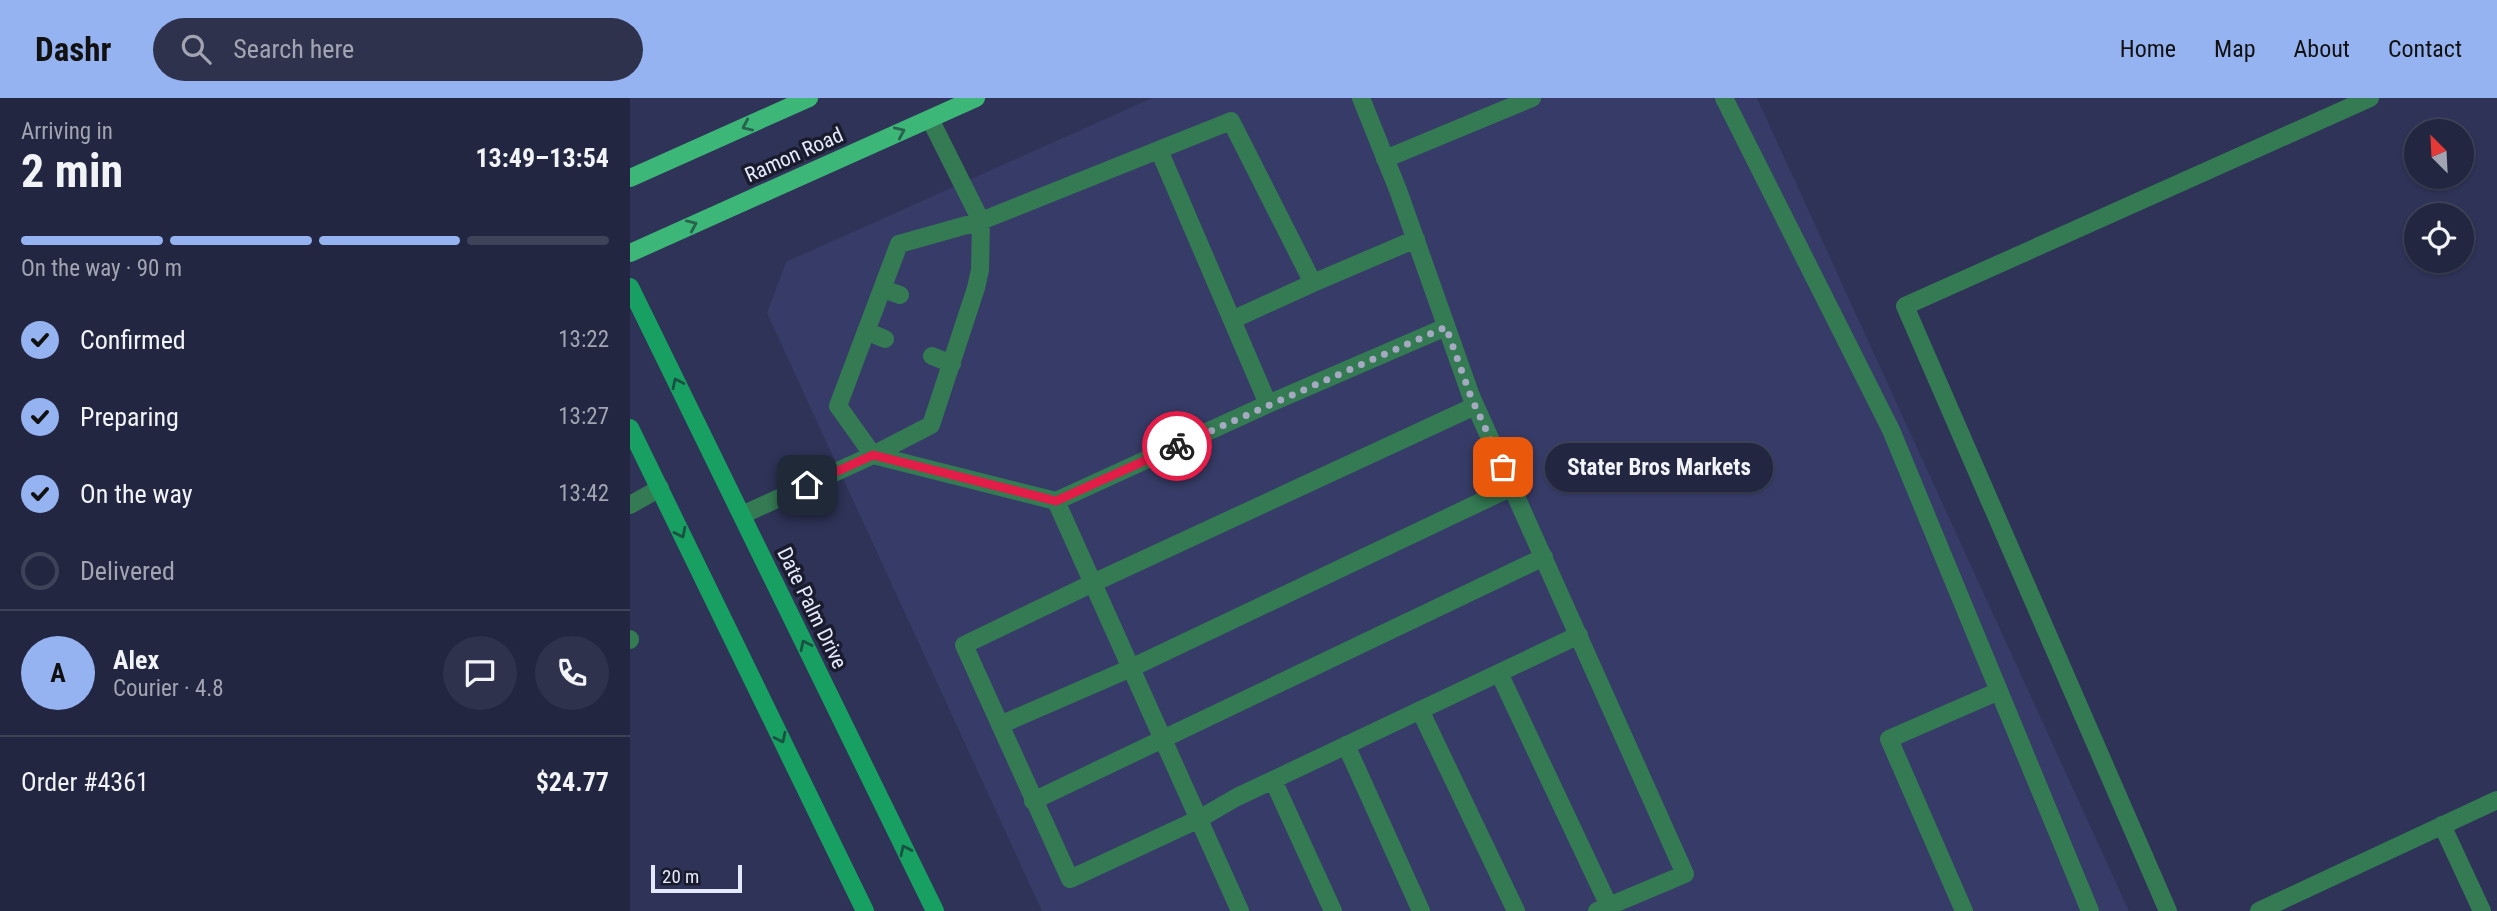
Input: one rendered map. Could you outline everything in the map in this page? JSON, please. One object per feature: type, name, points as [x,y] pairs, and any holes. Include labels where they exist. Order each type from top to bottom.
[{"type":"main road","points":[[630,178],[809,98]]},
{"type":"main road","name":"Ramon Road","points":[[630,253],[976,98]]},
{"type":"main road","name":"Date Palm Drive","points":[[630,287],[935,911]]},
{"type":"main road","points":[[630,428],[865,911]]},
{"type":"lane","points":[[1361,98],[1416,239],[1475,406],[1685,874],[1603,909],[1499,673]]},
{"type":"lane","points":[[1385,159],[1532,98]]},
{"type":"lane","points":[[1724,98],[1891,430],[2090,911]]},
{"type":"lane","points":[[2168,911],[1905,306],[2370,98]]},
{"type":"lane","points":[[741,515],[873,455],[931,425],[980,270],[981,221],[930,119]]},
{"type":"lane","points":[[1313,283],[1231,121],[981,221],[899,244],[891,292],[866,331],[838,406],[873,455],[1056,501],[1446,327]]},
{"type":"lane","points":[[1159,149],[1269,404]]},
{"type":"lane","points":[[1232,320],[1416,239]]},
{"type":"lane","points":[[948,313],[966,319]]},
{"type":"lane","points":[[866,331],[885,339]]},
{"type":"lane","points":[[932,356],[952,364]]},
{"type":"lane","points":[[1475,406],[964,645],[1033,801],[1070,879],[1579,635]]},
{"type":"lane","points":[[1000,725],[1131,668],[1512,487]]},
{"type":"lane","points":[[630,505],[660,488]]},
{"type":"lane","points":[[1056,501],[1240,911]]},
{"type":"lane","points":[[1033,801],[1544,557]]},
{"type":"lane","points":[[1964,911],[1889,739],[1999,691]]},
{"type":"lane","points":[[1420,710],[1516,911]]},
{"type":"lane","points":[[1346,745],[1422,911]]},
{"type":"lane","points":[[1273,780],[1333,911]]},
{"type":"lane","points":[[2259,911],[2497,800]]},
{"type":"lane","points":[[2442,825],[2482,911]]},
{"type":"shaded area","points":[[1152,98],[1757,98],[2129,911],[1042,911],[767,313],[786,262]]},
{"type":"way so far","points":[[1177,446],[1446,327],[1471,397],[1503,467]]},
{"type":"place","name":"Stater Bros Markets","points":[[1503,467]]},
{"type":"route","points":[[807,485],[873,455],[1056,501],[1177,446]]}]
